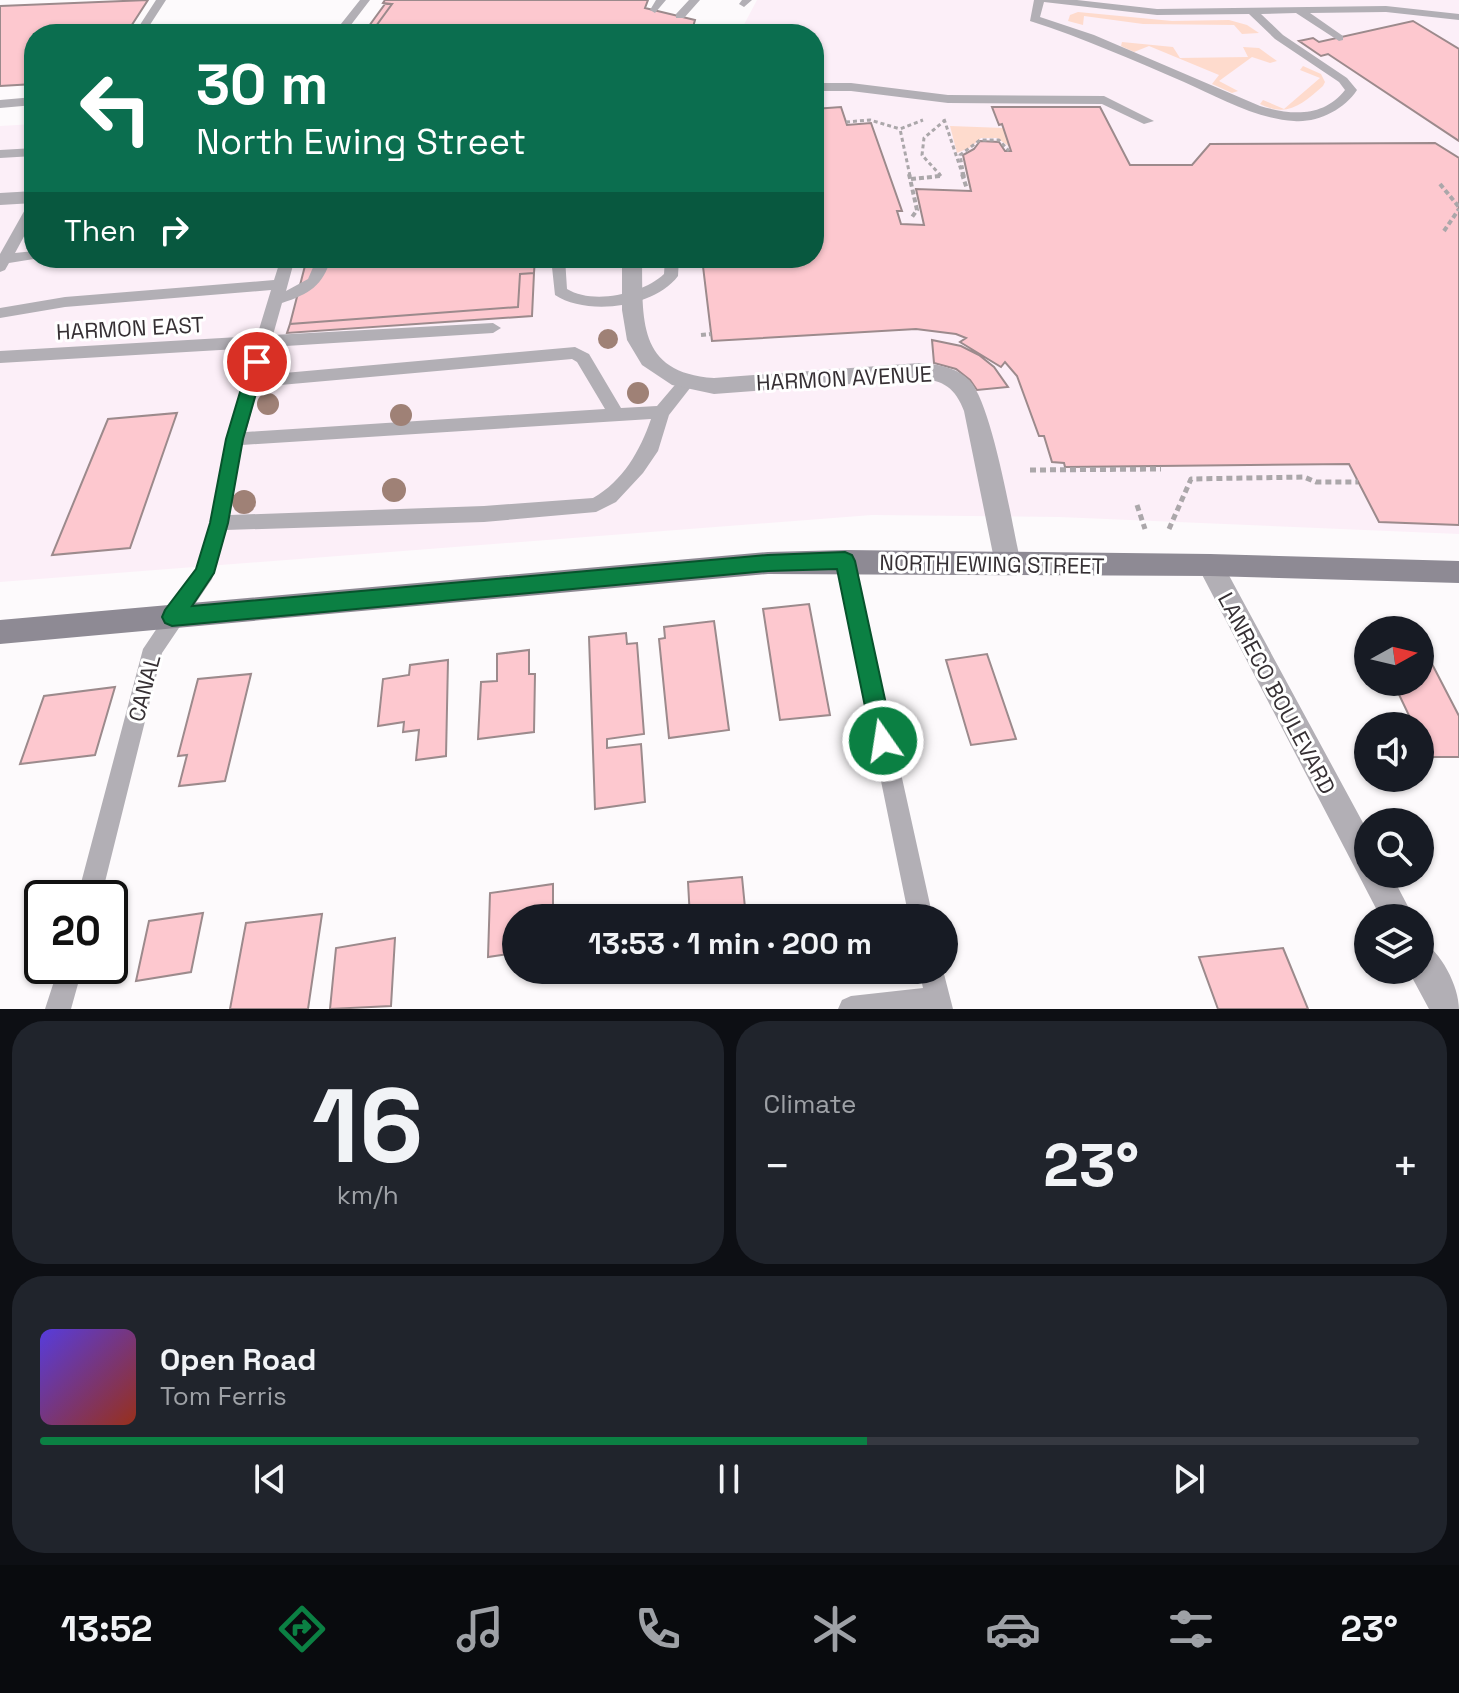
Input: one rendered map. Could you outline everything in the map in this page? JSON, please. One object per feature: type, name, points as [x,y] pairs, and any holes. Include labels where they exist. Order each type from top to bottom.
[{"type":"street","points":[[0,199],[24,198]]},
{"type":"street","points":[[632,268],[636,338],[643,351],[667,373],[686,383]]},
{"type":"street","name":"HARMON AVENUE","points":[[686,383],[714,386],[919,371],[939,371],[953,377],[967,391],[975,411],[1008,564]]},
{"type":"street","name":"NORTH EWING STREET","points":[[0,632],[768,563],[1210,565],[1459,572]]},
{"type":"street","name":"LANRECO BOULEVARD","points":[[1210,565],[1354,837]]},
{"type":"street","points":[[1434,984],[1448,1009]]},
{"type":"lane","points":[[145,24],[161,0]]},
{"type":"lane","points":[[346,24],[365,0]]},
{"type":"lane","points":[[680,16],[695,0]]},
{"type":"lane","points":[[1039,0],[1034,19],[1090,37],[1256,109],[1281,117],[1313,118],[1346,99],[1351,90],[1343,80],[1279,37],[1253,12]]},
{"type":"lane","points":[[1048,0],[1142,11],[1401,10],[1459,17]]},
{"type":"lane","points":[[1300,11],[1339,38]]},
{"type":"lane","points":[[824,87],[851,87],[948,99],[1104,100],[1148,121]]},
{"type":"lane","points":[[0,104],[24,102]]},
{"type":"lane","points":[[0,154],[24,153]]},
{"type":"lane","points":[[2,261],[24,223]]},
{"type":"lane","points":[[2,261],[24,258]]},
{"type":"lane","name":"CANAL","points":[[94,880],[153,649],[205,573],[219,523],[235,439],[285,268]]},
{"type":"lane","points":[[0,313],[65,302],[278,292],[312,286],[321,268]]},
{"type":"lane","points":[[558,268],[557,286],[563,295],[576,300],[633,297],[654,290],[667,281],[672,268]]},
{"type":"lane","name":"HARMON EAST","points":[[0,357],[493,328]]},
{"type":"lane","points":[[252,382],[575,353],[583,358],[617,415]]},
{"type":"lane","points":[[219,523],[484,514],[596,505],[610,497],[637,468],[649,451],[662,412],[686,383]]},
{"type":"lane","points":[[235,439],[662,412]]},
{"type":"lane","points":[[845,561],[918,904]]},
{"type":"lane","points":[[58,1009],[66,984]]},
{"type":"lane","points":[[851,1009],[938,1004],[934,984]]},
{"type":"path","points":[[846,122],[870,120],[900,129],[943,114],[967,189]]},
{"type":"path","points":[[911,179],[941,176],[922,155],[922,150],[927,133],[945,120]]},
{"type":"path","points":[[900,129],[917,210],[912,217]]},
{"type":"path","points":[[964,178],[960,155],[977,141],[988,138],[999,140],[1009,151]]},
{"type":"path","points":[[1440,184],[1459,208],[1444,231]]},
{"type":"path","points":[[701,335],[711,334]]},
{"type":"path","points":[[1030,470],[1161,469]]},
{"type":"path","points":[[1169,529],[1191,479],[1304,477],[1316,482],[1358,482]]},
{"type":"path","points":[[1137,505],[1145,529]]},
{"type":"shaded area","points":[[757,0],[1459,0],[1459,534],[1059,517],[872,515],[0,582],[0,126],[24,125],[24,268],[824,268],[824,24],[744,24]]},
{"type":"shaded area","points":[[1078,12],[1172,21],[1229,20],[1247,25],[1259,33],[1242,34],[1234,25],[1143,24],[1084,16],[1083,25],[1068,21],[1070,15]]},
{"type":"shaded area","points":[[1122,42],[1173,47],[1180,58],[1248,57],[1243,47],[1259,48],[1277,61],[1270,63],[1252,57],[1219,81],[1238,91],[1232,93],[1212,84],[1219,75],[1149,46],[1134,52],[1121,46]]},
{"type":"shaded area","points":[[1303,66],[1321,74],[1325,82],[1323,86],[1301,103],[1287,109],[1279,110],[1260,104],[1263,100],[1284,109],[1320,78],[1300,70]]},
{"type":"shaded area","points":[[950,126],[1004,128],[1010,147],[997,138],[981,138],[957,153]]},
{"type":"building","points":[[148,0],[132,24],[24,24],[24,85],[0,86],[0,6]]},
{"type":"building","points":[[385,0],[648,0],[645,8],[695,20],[694,24],[377,24],[392,4],[383,3]]},
{"type":"building","points":[[385,4],[392,4],[377,24],[370,24]]},
{"type":"building","points":[[1413,21],[1459,49],[1459,141],[1328,54],[1321,56],[1299,41],[1313,38],[1319,42]]},
{"type":"building","points":[[841,107],[847,125],[871,123],[902,211],[897,211],[901,224],[924,225],[916,189],[971,191],[963,155],[980,141],[999,142],[1005,151],[1011,151],[1002,124],[999,125],[992,107],[1100,107],[1130,165],[1192,165],[1210,144],[1435,143],[1459,158],[1459,525],[1379,522],[1349,464],[1065,467],[1064,463],[1052,462],[1017,376],[1005,362],[1001,367],[960,342],[966,338],[956,334],[916,329],[712,341],[703,268],[824,268],[824,108]]},
{"type":"building","points":[[304,268],[534,268],[534,273],[520,274],[518,307],[290,324]]},
{"type":"building","points":[[534,273],[532,316],[287,333],[290,324],[518,307],[520,274]]},
{"type":"building","points":[[932,340],[961,346],[979,355],[994,367],[1008,387],[977,390],[956,369],[934,363]]},
{"type":"building","points":[[177,413],[130,548],[52,555],[108,419]]},
{"type":"building","points":[[809,604],[830,715],[780,720],[763,609]]},
{"type":"building","points":[[714,621],[729,730],[669,738],[659,639],[665,638],[664,627]]},
{"type":"building","points":[[626,633],[627,644],[637,643],[644,734],[607,739],[607,748],[641,744],[645,802],[595,809],[589,637]]},
{"type":"building","points":[[529,650],[529,674],[535,674],[534,732],[478,739],[481,682],[497,681],[497,654]]},
{"type":"building","points":[[987,654],[1016,739],[971,745],[946,660]]},
{"type":"building","points":[[448,660],[446,756],[416,760],[419,730],[403,732],[404,722],[378,726],[383,679],[409,675],[410,665]]},
{"type":"building","points":[[1434,668],[1459,716],[1459,757],[1434,757],[1434,712],[1407,712],[1400,696],[1434,696]]},
{"type":"building","points":[[251,674],[225,781],[179,786],[187,755],[178,756],[198,679]]},
{"type":"building","points":[[115,687],[95,755],[20,764],[44,696]]},
{"type":"building","points":[[742,877],[745,904],[689,904],[688,882]]},
{"type":"building","points":[[553,884],[553,904],[502,904],[502,955],[488,957],[490,893]]},
{"type":"building","points":[[203,913],[191,972],[136,981],[149,921]]},
{"type":"building","points":[[322,914],[308,1009],[230,1009],[246,923]]},
{"type":"building","points":[[395,938],[391,1006],[330,1009],[336,948]]},
{"type":"building","points":[[1283,948],[1308,1009],[1218,1009],[1199,957]]},
{"type":"route","points":[[257,362],[235,439],[219,523],[205,573],[172,617],[768,563],[845,561],[883,741]]}]
